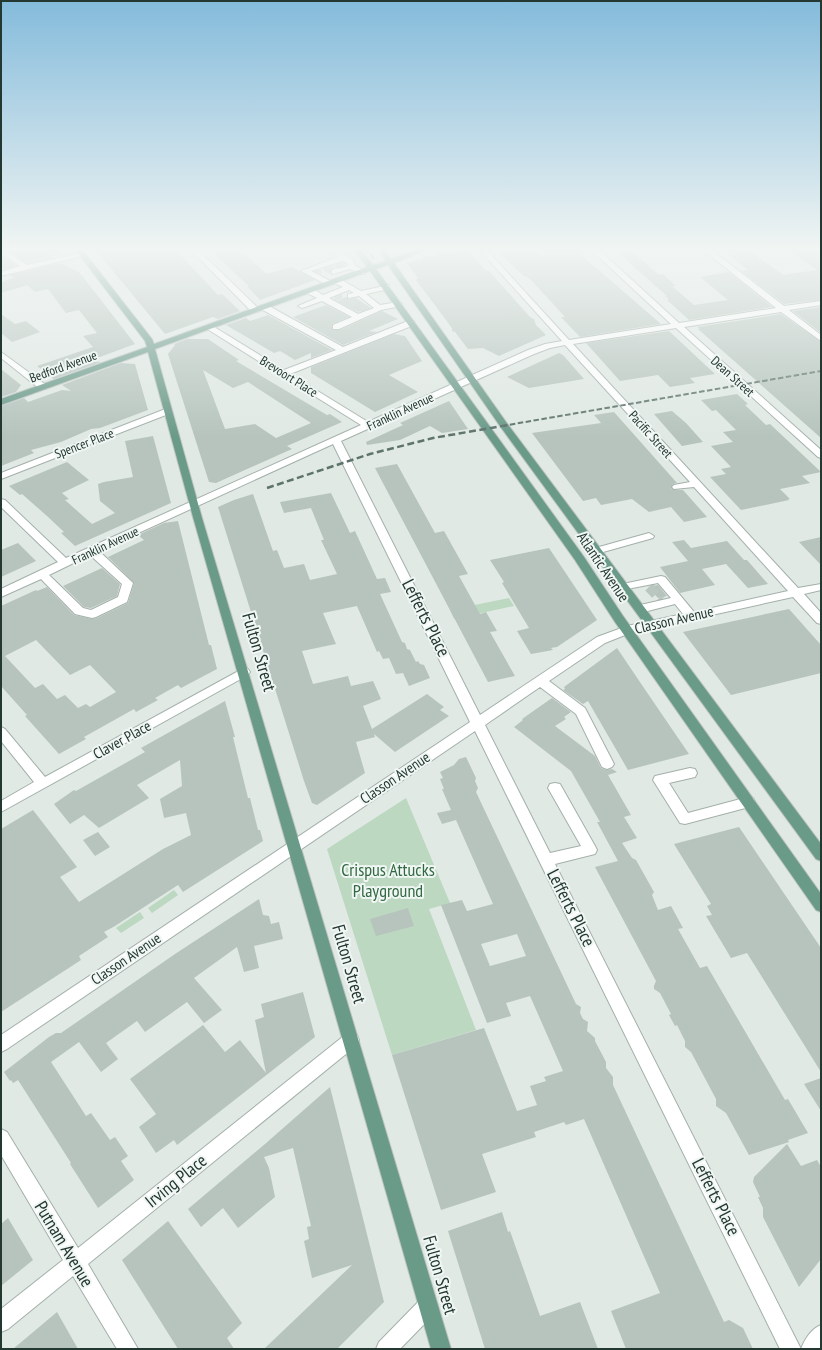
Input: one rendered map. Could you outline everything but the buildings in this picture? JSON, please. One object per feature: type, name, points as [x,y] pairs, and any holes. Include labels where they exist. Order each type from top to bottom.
[{"type":"main road","name":"Fulton Street","points":[[127,311],[149,341],[194,504],[441,1349]]},
{"type":"main road","name":"Bedford Avenue","points":[[1,402],[252,311]]},
{"type":"main road","name":"Atlantic Avenue","points":[[403,311],[580,559],[627,630],[821,906]]},
{"type":"main road","name":"Atlantic Avenue","points":[[425,311],[622,587],[652,625],[821,855]]},
{"type":"street","points":[[271,311],[342,350]]},
{"type":"street","points":[[336,327],[341,311]]},
{"type":"street","name":"Pacific Street","points":[[539,311],[821,620]]},
{"type":"street","name":"Dean Street","points":[[662,311],[821,455]]},
{"type":"street","name":"Franklin Avenue","points":[[1,592],[472,378],[548,346],[770,311]]},
{"type":"street","points":[[786,311],[821,339]]},
{"type":"street","points":[[284,373],[411,322]]},
{"type":"street","name":"Brevoort Place","points":[[208,327],[369,426]]},
{"type":"street","points":[[1,354],[43,387]]},
{"type":"street","name":"Spencer Place","points":[[1,476],[168,411]]},
{"type":"street","name":"Lefferts Place","points":[[336,440],[792,1349]]},
{"type":"street","points":[[677,487],[696,484]]},
{"type":"street","points":[[1,502],[65,563]]},
{"type":"street","points":[[596,551],[649,536]]},
{"type":"street","points":[[42,574],[79,611],[92,614],[123,598],[128,583],[92,551]]},
{"type":"street","points":[[622,587],[651,584],[661,579],[668,601],[677,620]]},
{"type":"street","name":"Classon Avenue","points":[[1,1044],[601,640],[627,630],[821,587]]},
{"type":"street","points":[[640,609],[668,601],[691,616]]},
{"type":"street","name":"Claver Place","points":[[1,807],[244,672]]},
{"type":"street","points":[[540,681],[581,711],[607,764]]},
{"type":"street","points":[[1,732],[43,784]]},
{"type":"street","points":[[690,773],[660,780],[685,818],[748,802]]},
{"type":"street","points":[[547,860],[590,850],[555,788]]},
{"type":"street","name":"Irving Place","points":[[1,1322],[350,1040]]},
{"type":"street","name":"Putnam Avenue","points":[[1,1138],[128,1349]]},
{"type":"street","points":[[386,1349],[428,1306]]},
{"type":"street","points":[[811,1349],[821,1335]]},
{"type":"green space","points":[[509,598],[514,606],[454,619],[450,610]]},
{"type":"green space","name":"Crispus Attucks Playground","points":[[406,798],[450,903],[429,909],[476,1030],[392,1055],[327,849]]},
{"type":"green space","points":[[174,890],[178,895],[152,913],[148,908]]},
{"type":"green space","points":[[140,912],[144,918],[121,933],[116,928]]},
{"type":"tunnel","points":[[649,587],[661,600]]},
{"type":"railway","points":[[502,426],[821,371]]},
{"type":"railway","points":[[267,488],[370,454],[433,438],[508,425]]}]
